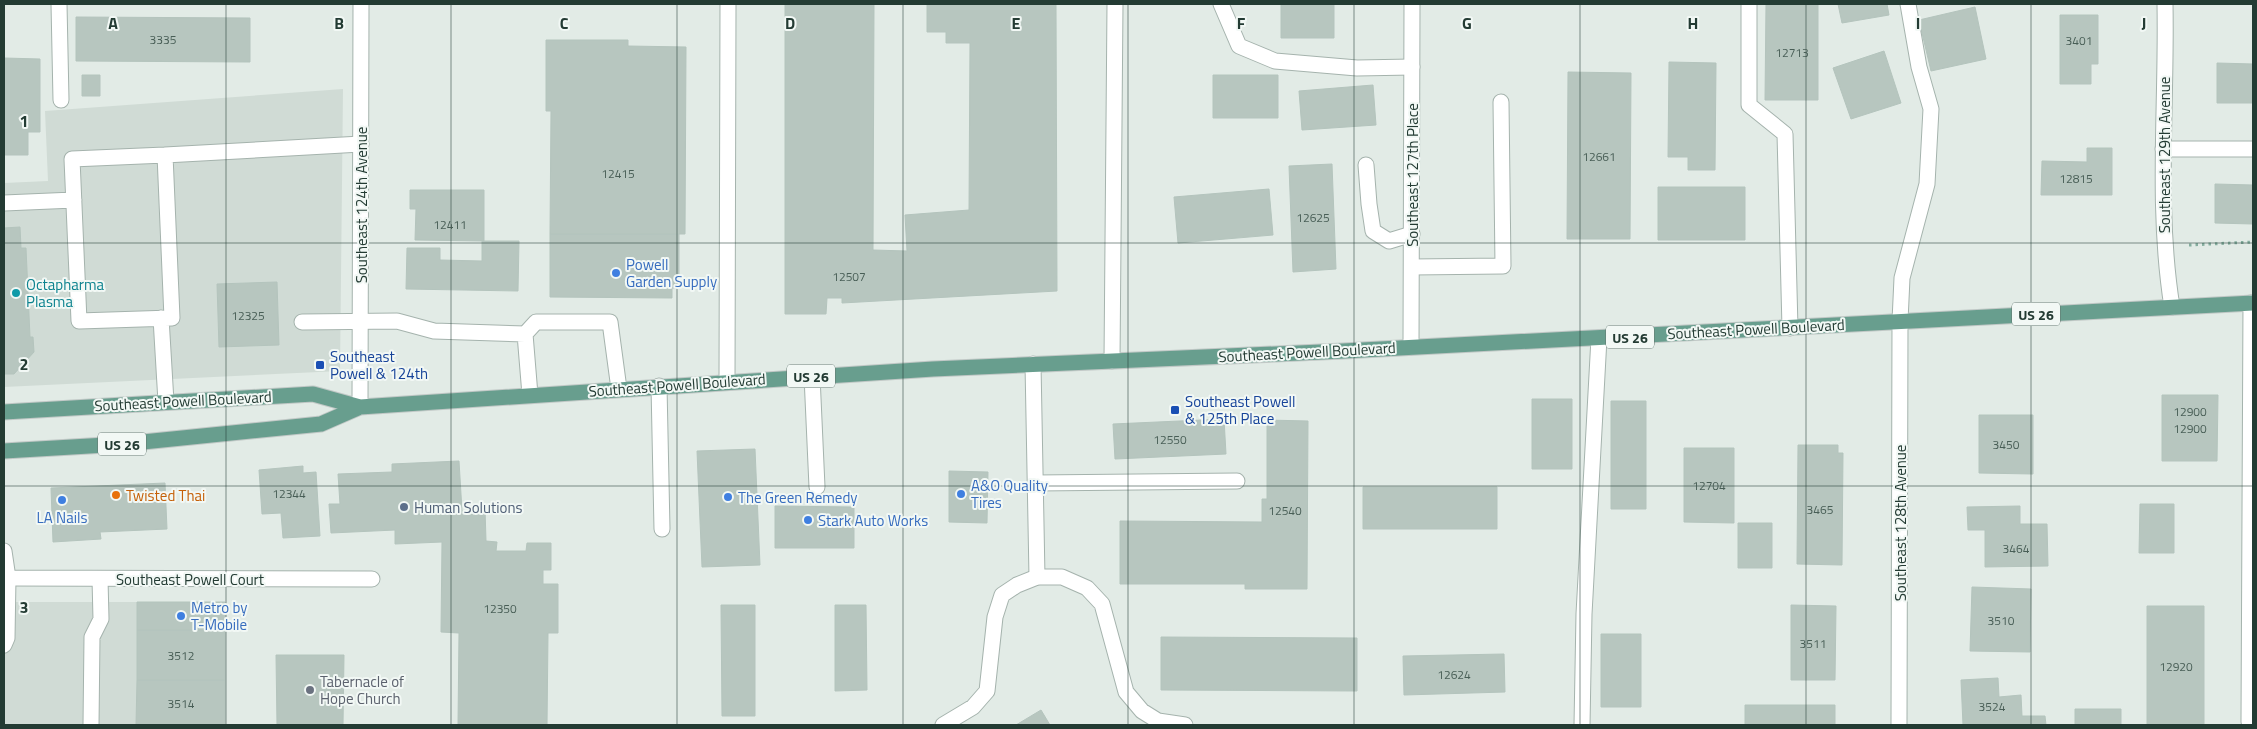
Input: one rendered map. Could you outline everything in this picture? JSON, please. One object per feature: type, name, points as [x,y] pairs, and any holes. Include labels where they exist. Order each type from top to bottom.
[{"type":"main road","name":"Southeast Powell Boulevard","points":[[4,412],[313,394],[360,407],[812,376],[1599,338],[2252,303]]},
{"type":"main road","name":"Southeast Powell Boulevard","points":[[4,451],[123,444],[321,424],[360,407]]},
{"type":"street","points":[[60,4],[61,100]]},
{"type":"street","name":"Southeast 124th Avenue","points":[[360,407],[361,4]]},
{"type":"street","points":[[727,382],[728,4]]},
{"type":"street","points":[[1112,361],[1114,4]]},
{"type":"street","points":[[1222,4],[1240,46],[1275,61],[1358,68],[1412,67]]},
{"type":"street","name":"Southeast 127th Place","points":[[1411,347],[1412,4]]},
{"type":"street","points":[[1749,4],[1750,105],[1785,134],[1790,328]]},
{"type":"street","name":"Southeast 128th Avenue","points":[[1899,725],[1900,321],[1902,278],[1927,184],[1931,109],[1918,67],[1908,4]]},
{"type":"street","name":"Southeast 129th Avenue","points":[[2165,4],[2164,247],[2172,306]]},
{"type":"street","points":[[1412,267],[1503,266],[1501,102]]},
{"type":"street","points":[[165,155],[172,318],[79,321],[72,159],[361,144]]},
{"type":"street","points":[[2163,149],[2253,149]]},
{"type":"street","points":[[1366,165],[1373,231],[1389,241],[1412,234]]},
{"type":"street","points":[[4,203],[74,200]]},
{"type":"street","points":[[2249,722],[2252,303]]},
{"type":"street","points":[[161,318],[166,402]]},
{"type":"street","points":[[302,322],[396,320],[434,331],[525,334]]},
{"type":"street","points":[[530,395],[525,334],[536,322],[610,322],[619,389]]},
{"type":"street","points":[[1582,725],[1584,614],[1599,338]]},
{"type":"street","points":[[1033,364],[1037,577]]},
{"type":"street","points":[[812,376],[817,487]]},
{"type":"street","points":[[660,386],[662,529]]},
{"type":"street","points":[[1036,483],[1237,481]]},
{"type":"street","points":[[4,551],[8,578],[7,638],[4,645]]},
{"type":"street","points":[[943,725],[974,707],[988,691],[995,618],[1002,595],[1017,585],[1037,577],[1062,577],[1087,588],[1102,604],[1126,692],[1142,710],[1158,721],[1186,725]]},
{"type":"street","name":"Southeast Powell Court","points":[[8,578],[372,579]]},
{"type":"street","points":[[91,725],[92,637],[101,619],[100,579]]},
{"type":"path","points":[[2164,247],[2253,242]]},
{"type":"shaded area","points":[[343,89],[340,371],[4,387],[4,183],[48,181],[45,111]]},
{"type":"shaded area","points":[[4,602],[225,602],[225,725],[4,725]]},
{"type":"building","points":[[785,4],[874,4],[873,250],[907,251],[905,215],[969,210],[970,43],[946,43],[946,32],[927,32],[927,4],[1056,4],[1057,291],[842,303],[842,298],[827,298],[826,314],[785,314]]},
{"type":"building","points":[[1281,4],[1334,4],[1334,38],[1281,38]]},
{"type":"building","points":[[1766,4],[1818,4],[1818,100],[1765,100]]},
{"type":"building","points":[[1838,4],[1887,4],[1889,15],[1842,23]]},
{"type":"building","points":[[1975,7],[1986,59],[1931,71],[1919,20]]},
{"type":"building","points":[[2060,15],[2098,15],[2098,64],[2091,64],[2091,84],[2060,84]]},
{"type":"building","points":[[76,17],[250,18],[250,62],[76,61]]},
{"type":"building","points":[[546,40],[628,40],[628,46],[686,47],[685,234],[550,234],[551,111],[546,111]]},
{"type":"building","points":[[1884,51],[1901,103],[1851,119],[1833,68]]},
{"type":"building","points":[[4,58],[40,59],[40,132],[28,132],[28,155],[4,155]]},
{"type":"building","points":[[1669,62],[1716,63],[1715,170],[1688,170],[1688,157],[1668,157]]},
{"type":"building","points":[[2217,63],[2253,64],[2253,103],[2217,103]]},
{"type":"building","points":[[1568,72],[1631,73],[1630,239],[1567,239]]},
{"type":"building","points":[[82,75],[100,75],[100,96],[82,96]]},
{"type":"building","points":[[1213,75],[1278,75],[1278,118],[1213,118]]},
{"type":"building","points":[[1373,85],[1376,125],[1302,130],[1299,91]]},
{"type":"building","points":[[2087,148],[2112,148],[2112,195],[2041,195],[2042,161],[2087,162]]},
{"type":"building","points":[[1332,164],[1336,269],[1293,272],[1289,166]]},
{"type":"building","points":[[2215,184],[2253,185],[2253,224],[2215,223]]},
{"type":"building","points":[[1658,187],[1745,187],[1745,240],[1658,240]]},
{"type":"building","points":[[1269,189],[1273,235],[1178,243],[1174,197]]},
{"type":"building","points":[[410,190],[484,190],[484,241],[415,240],[416,209],[410,209]]},
{"type":"building","name":"Octapharma Plasma","points":[[20,227],[21,248],[26,248],[30,337],[33,337],[34,352],[14,374],[4,374],[4,228]]},
{"type":"building","points":[[550,234],[679,234],[679,288],[672,288],[672,298],[550,297]]},
{"type":"building","points":[[482,241],[519,241],[518,291],[406,289],[407,248],[440,248],[440,260],[482,261]]},
{"type":"building","points":[[277,282],[279,345],[219,347],[217,284]]},
{"type":"building","points":[[2162,395],[2218,395],[2217,461],[2162,461]]},
{"type":"building","points":[[1532,399],[1572,399],[1572,469],[1532,469]]},
{"type":"building","points":[[1611,401],[1646,401],[1646,509],[1611,509]]},
{"type":"building","points":[[1979,415],[2033,415],[2033,474],[1979,473]]},
{"type":"building","points":[[1224,419],[1226,454],[1115,459],[1113,424]]},
{"type":"building","points":[[1267,420],[1308,421],[1307,589],[1245,589],[1245,584],[1120,584],[1120,521],[1262,522],[1262,499],[1267,499]]},
{"type":"building","points":[[1798,445],[1838,445],[1838,453],[1843,453],[1842,565],[1797,564]]},
{"type":"building","points":[[1684,448],[1734,448],[1734,523],[1684,522]]},
{"type":"building","points":[[755,449],[760,565],[702,567],[697,451]]},
{"type":"building","points":[[459,461],[462,511],[485,509],[486,541],[497,542],[496,551],[526,551],[527,543],[551,543],[551,570],[543,570],[543,584],[558,584],[558,633],[548,633],[547,725],[458,725],[459,633],[441,632],[442,542],[395,544],[395,530],[331,533],[329,504],[340,504],[338,474],[392,472],[392,464]]},
{"type":"building","points":[[303,466],[303,473],[316,472],[320,536],[283,538],[281,513],[262,514],[259,470]]},
{"type":"building","points":[[949,471],[988,472],[987,523],[949,522]]},
{"type":"building","points":[[165,483],[167,529],[100,532],[101,539],[53,542],[51,488]]},
{"type":"building","points":[[1363,487],[1497,487],[1497,529],[1363,529]]},
{"type":"building","points":[[2140,504],[2174,504],[2174,553],[2139,553]]},
{"type":"building","points":[[775,506],[854,507],[854,548],[775,548]]},
{"type":"building","points":[[2020,506],[2020,524],[2047,524],[2048,566],[1985,567],[1985,530],[1968,530],[1967,507]]},
{"type":"building","points":[[1738,523],[1772,523],[1772,568],[1738,568]]},
{"type":"building","points":[[1972,587],[2031,589],[2030,652],[1970,651]]},
{"type":"building","name":"Metro by T-Mobile","points":[[137,602],[225,602],[225,630],[137,630]]},
{"type":"building","points":[[721,605],[755,605],[755,716],[722,716]]},
{"type":"building","points":[[835,605],[866,605],[867,690],[835,691]]},
{"type":"building","points":[[1791,605],[1836,606],[1835,680],[1791,680]]},
{"type":"building","points":[[2147,606],[2204,606],[2204,725],[2147,725]]},
{"type":"building","points":[[137,630],[225,630],[225,680],[137,680]]},
{"type":"building","points":[[1601,634],[1641,634],[1641,707],[1601,707]]},
{"type":"building","points":[[1161,637],[1357,638],[1357,691],[1161,690]]},
{"type":"building","points":[[1504,654],[1505,692],[1404,695],[1403,656]]},
{"type":"building","name":"Tabernacle of Hope Church","points":[[276,655],[344,655],[343,725],[277,725]]},
{"type":"building","points":[[1998,678],[1999,697],[2021,695],[2022,716],[2045,716],[2046,725],[1963,725],[1961,680]]},
{"type":"building","points":[[137,680],[225,680],[225,725],[136,725]]},
{"type":"building","points":[[1745,705],[1835,705],[1835,725],[1745,725]]},
{"type":"building","points":[[2075,709],[2121,709],[2121,725],[2075,725]]},
{"type":"building","points":[[1041,710],[1050,725],[1016,725]]},
{"type":"place","name":"Powell Garden Supply","points":[[616,273]]},
{"type":"place","name":"Octapharma Plasma","points":[[16,293]]},
{"type":"place","name":"Southeast Powell & 124th","points":[[320,365]]},
{"type":"place","name":"Southeast Powell & 125th Place","points":[[1175,410]]},
{"type":"place","name":"A&O Quality Tires","points":[[961,494]]},
{"type":"place","name":"Twisted Thai","points":[[116,495]]},
{"type":"place","name":"The Green Remedy","points":[[728,497]]},
{"type":"place","name":"LA Nails","points":[[62,500]]},
{"type":"place","name":"Human Solutions","points":[[404,507]]},
{"type":"place","name":"Stark Auto Works","points":[[808,520]]},
{"type":"place","name":"Metro by T-Mobile","points":[[181,616]]},
{"type":"place","name":"Tabernacle of Hope Church","points":[[310,690]]}]
